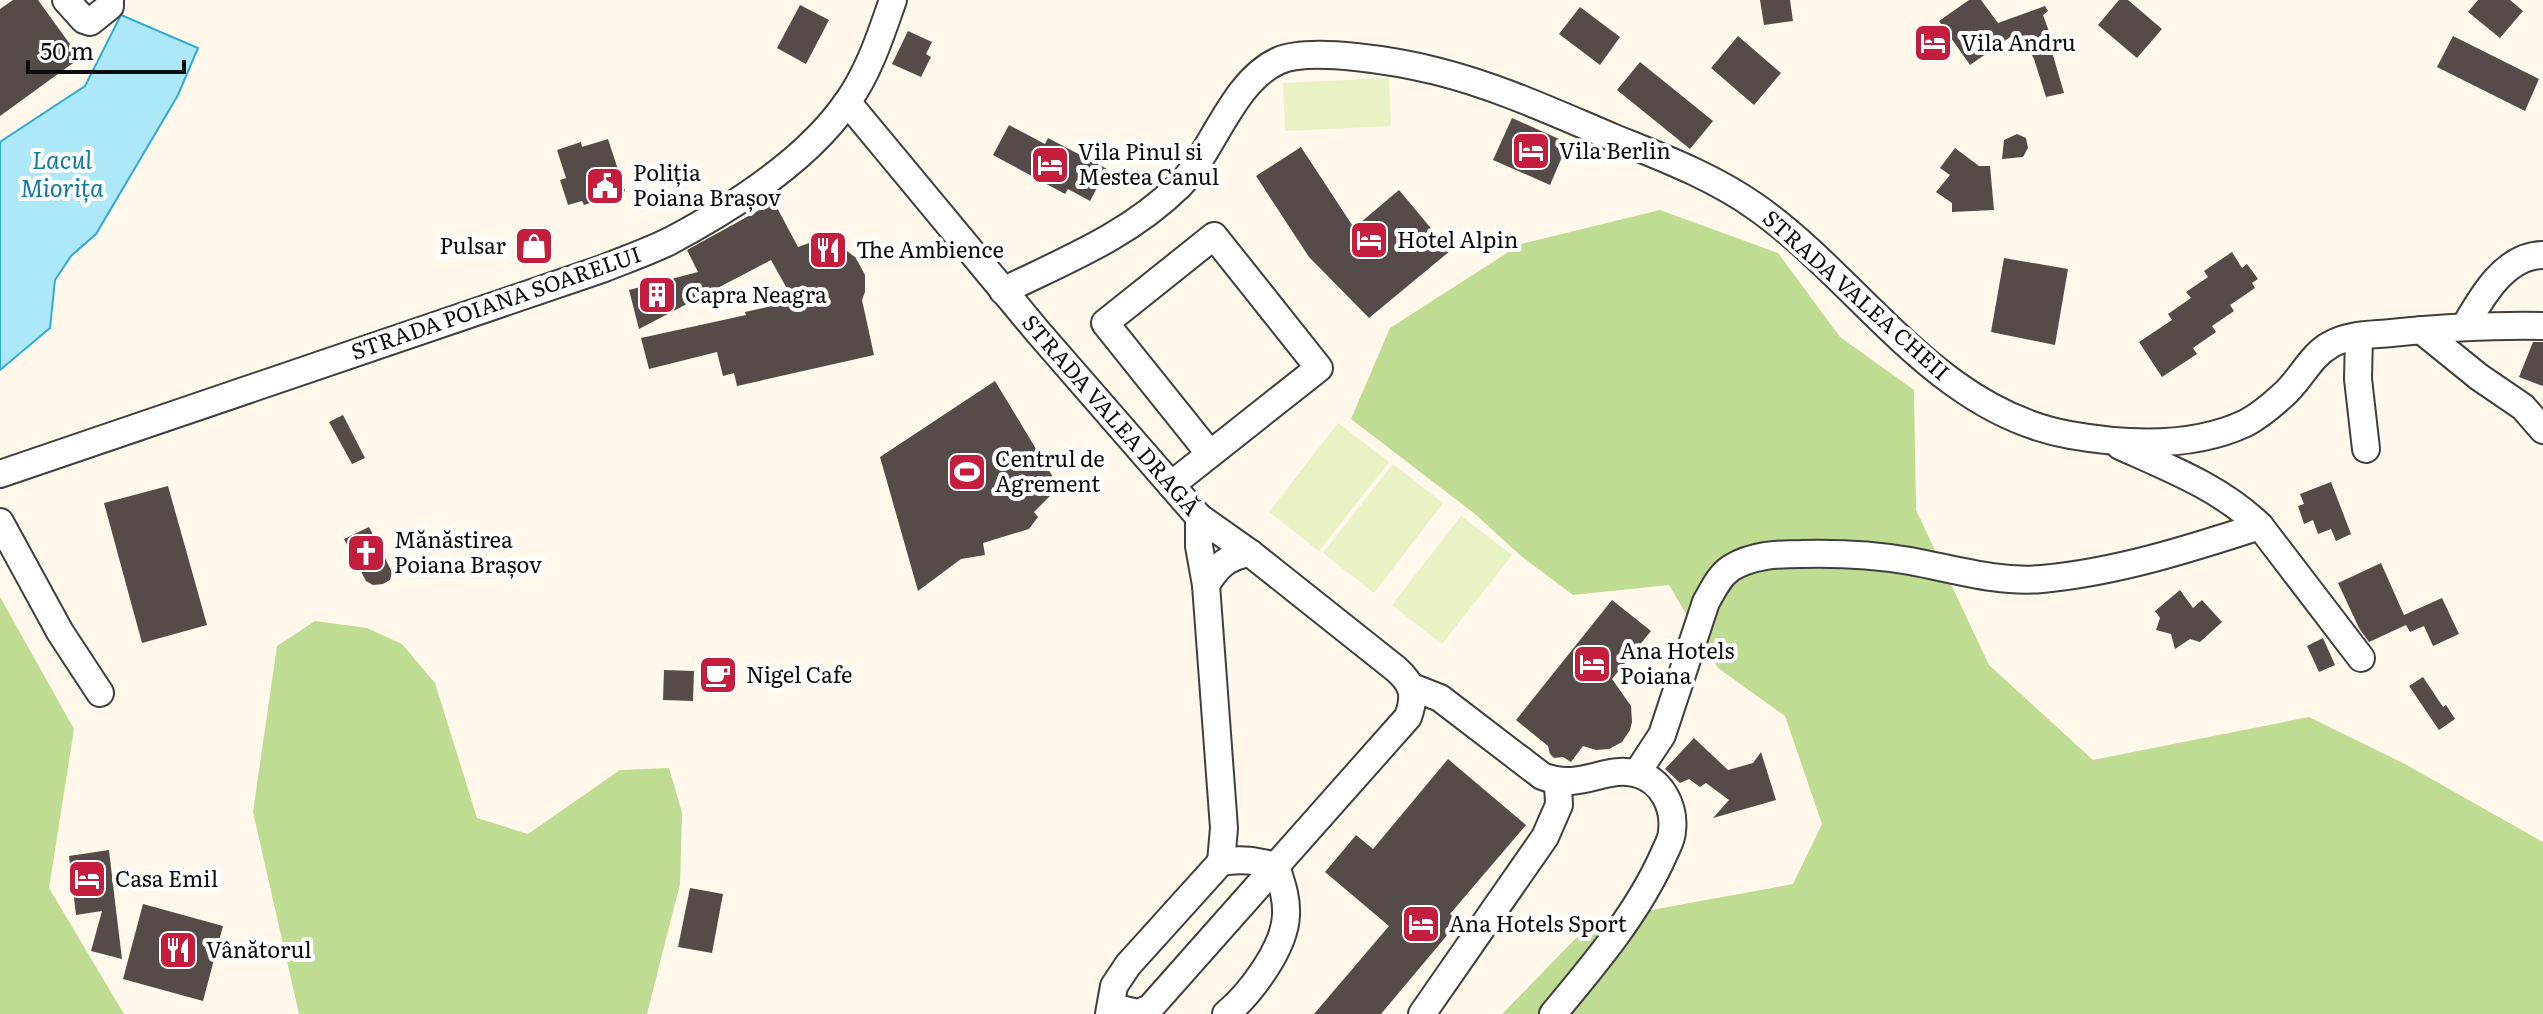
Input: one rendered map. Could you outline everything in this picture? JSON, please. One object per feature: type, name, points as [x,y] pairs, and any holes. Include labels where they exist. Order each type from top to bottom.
[{"type":"street","points":[[66,0],[84,20],[90,22],[110,6],[110,0]]},
{"type":"street","name":"STRADA POIANA SOARELUI","points":[[0,474],[602,269],[668,242],[761,185],[800,152],[848,103],[873,52],[893,0]]},
{"type":"street","name":"STRADA VALEA CHEII","points":[[1003,291],[1100,245],[1163,202],[1184,181],[1247,87],[1262,71],[1278,61],[1300,55],[1379,60],[1436,71],[1489,88],[1683,167],[1731,190],[1794,237],[1901,340],[1952,381],[2027,423],[2067,435],[2106,440],[2159,441],[2222,432],[2250,421],[2271,405],[2293,387],[2324,349],[2333,343],[2359,336],[2465,326],[2543,326]]},
{"type":"street","name":"STRADA VALEA DRAGĂ","points":[[848,103],[1003,291],[1199,517],[1250,553],[1396,669],[1412,687],[1440,698],[1542,776],[1558,782]]},
{"type":"street","points":[[1171,485],[1319,368],[1214,236],[1105,323],[1210,454]]},
{"type":"street","points":[[2465,326],[2486,290],[2509,269],[2534,255],[2543,255]]},
{"type":"street","points":[[2421,330],[2479,377],[2533,405],[2543,430]]},
{"type":"street","points":[[2359,336],[2358,379],[2366,449]]},
{"type":"street","points":[[2106,440],[2226,497],[2260,526],[2361,658]]},
{"type":"street","points":[[1199,517],[1224,828],[1221,862],[1128,965],[1114,986],[1114,1012],[1138,1013],[1150,1008],[1408,717],[1413,702],[1412,687]]},
{"type":"street","points":[[0,522],[60,632],[100,693]]},
{"type":"street","points":[[1637,773],[1662,735],[1706,602],[1716,583],[1729,569],[1752,558],[1825,553],[1907,560],[1988,577],[2041,579],[2171,555],[2260,526]]},
{"type":"street","points":[[1206,585],[1220,564],[1231,557],[1250,553]]},
{"type":"street","points":[[1422,1014],[1545,837],[1559,805],[1558,782],[1571,783],[1610,773],[1637,773],[1652,782],[1671,803],[1673,833],[1656,872],[1596,963],[1553,1014]]},
{"type":"street","points":[[1221,862],[1252,860],[1276,866]]},
{"type":"street","points":[[1226,1014],[1257,982],[1277,945],[1286,918],[1286,897],[1276,866]]},
{"type":"green space","points":[[1389,78],[1391,126],[1285,131],[1283,83]]},
{"type":"green space","points":[[1660,210],[1778,253],[1840,337],[1914,390],[1916,510],[1989,665],[2093,760],[2309,717],[2405,764],[2543,842],[2543,1014],[1502,1014],[1580,934],[1613,917],[1793,884],[1822,824],[1785,716],[1718,668],[1669,585],[1573,595],[1521,556],[1475,514],[1351,419],[1390,328],[1521,244]]},
{"type":"green space","points":[[1338,423],[1389,462],[1319,551],[1269,512]]},
{"type":"green space","points":[[1393,464],[1443,503],[1374,593],[1323,553]]},
{"type":"green space","points":[[1461,516],[1512,555],[1442,644],[1392,605]]},
{"type":"green space","points":[[0,597],[74,729],[49,888],[124,1014],[0,1014]]},
{"type":"green space","points":[[315,621],[367,628],[402,644],[435,683],[477,818],[528,834],[620,770],[669,768],[682,813],[680,884],[647,1014],[299,1014],[253,812],[277,646]]},
{"type":"water","name":"Lacul Miorița","points":[[121,15],[198,48],[178,95],[96,234],[71,256],[55,280],[50,328],[0,370],[0,142],[85,86]]},
{"type":"building","points":[[13,0],[38,0],[80,58],[0,116],[0,9]]},
{"type":"building","points":[[1760,0],[1790,0],[1793,21],[1764,25]]},
{"type":"building","points":[[1969,0],[1981,0],[1998,23],[2045,6],[2048,11],[2043,15],[2056,51],[2052,52],[2064,93],[2046,97],[2034,59],[2019,31],[1970,65],[1939,21]]},
{"type":"building","points":[[2119,0],[2128,0],[2162,29],[2137,58],[2098,25]]},
{"type":"building","points":[[2478,0],[2510,0],[2523,11],[2500,38],[2468,12]]},
{"type":"building","points":[[800,5],[829,20],[806,64],[777,48]]},
{"type":"building","points":[[1580,7],[1620,37],[1600,65],[1559,34]]},
{"type":"building","points":[[908,31],[932,42],[926,54],[931,57],[921,77],[892,64]]},
{"type":"building","points":[[1738,36],[1781,73],[1754,105],[1711,68]]},
{"type":"building","points":[[2453,36],[2539,79],[2525,111],[2437,67]]},
{"type":"building","points":[[1640,62],[1713,121],[1690,149],[1617,90]]},
{"type":"building","name":"Vila Berlin","points":[[1512,118],[1568,143],[1550,185],[1493,160]]},
{"type":"building","points":[[1009,125],[1045,144],[1048,138],[1107,169],[1090,201],[1068,189],[1065,194],[993,155]]},
{"type":"building","points":[[2017,134],[2026,138],[2028,148],[2023,157],[2002,159],[2004,140]]},
{"type":"building","points":[[608,139],[625,191],[584,205],[582,201],[568,205],[560,180],[566,178],[557,150],[581,142],[582,147]]},
{"type":"building","name":"Hotel Alpin","points":[[1301,147],[1354,228],[1399,190],[1450,251],[1369,318],[1309,257],[1256,176]]},
{"type":"building","points":[[1955,148],[1979,166],[1990,166],[1994,210],[1952,212],[1952,203],[1936,192],[1950,175],[1940,168]]},
{"type":"building","name":"Capra Neagra","points":[[774,202],[798,247],[820,239],[838,244],[856,258],[865,275],[862,300],[874,355],[737,386],[734,373],[723,376],[717,352],[649,369],[641,338],[794,301],[771,260],[639,329],[629,290],[698,272],[687,250]]},
{"type":"building","points":[[2232,252],[2242,268],[2247,264],[2258,279],[2252,283],[2255,288],[2230,305],[2234,311],[2212,326],[2216,332],[2193,348],[2197,354],[2162,377],[2139,342],[2172,320],[2168,314],[2191,298],[2186,292],[2208,277],[2204,271]]},
{"type":"building","points":[[2004,258],[2068,269],[2055,345],[1991,332]]},
{"type":"building","points":[[2533,342],[2543,342],[2543,386],[2519,377]]},
{"type":"building","name":"Centrul de Agrement","points":[[995,381],[1059,487],[1034,512],[1038,517],[1029,529],[983,543],[985,555],[961,559],[918,591],[880,457]]},
{"type":"building","points":[[343,415],[365,458],[352,464],[329,422]]},
{"type":"building","points":[[2331,482],[2351,534],[2336,541],[2331,529],[2318,534],[2313,520],[2304,524],[2298,506],[2304,504],[2300,494]]},
{"type":"building","points":[[168,486],[207,625],[142,643],[104,503]]},
{"type":"building","name":"Mănăstirea Poiana Brașov","points":[[369,527],[392,572],[390,580],[383,584],[373,585],[366,581],[344,539]]},
{"type":"building","points":[[2381,563],[2404,615],[2442,598],[2459,634],[2433,646],[2424,626],[2410,632],[2406,625],[2369,642],[2338,583]]},
{"type":"building","points":[[2180,590],[2193,608],[2202,600],[2222,622],[2200,642],[2190,639],[2175,649],[2171,634],[2156,630],[2160,618],[2155,611]]},
{"type":"building","name":"Ana Hotels Poiana","points":[[1612,600],[1651,631],[1612,679],[1631,706],[1630,730],[1622,742],[1609,749],[1596,750],[1583,746],[1571,762],[1563,757],[1554,758],[1548,746],[1516,720]]},
{"type":"building","points":[[2323,638],[2335,665],[2319,672],[2307,646]]},
{"type":"building","points":[[664,670],[694,671],[693,701],[663,700]]},
{"type":"building","points":[[2423,677],[2455,719],[2439,730],[2409,686]]},
{"type":"building","points":[[1694,738],[1728,770],[1753,763],[1761,752],[1776,800],[1713,818],[1729,800],[1706,783],[1700,787],[1689,779],[1680,783],[1665,769]]},
{"type":"building","points":[[1448,759],[1526,825],[1450,914],[1459,921],[1381,1014],[1314,1014],[1389,926],[1325,872],[1356,835],[1373,849]]},
{"type":"building","points":[[109,850],[122,959],[91,951],[102,911],[76,915],[69,856]]},
{"type":"building","points":[[690,888],[723,894],[712,953],[678,947]]},
{"type":"building","points":[[143,904],[223,926],[203,1001],[123,979]]},
{"type":"place","name":"Vila Andru","points":[[1933,43]]},
{"type":"place","name":"Vila Berlin","points":[[1531,151]]},
{"type":"place","name":"Vila Pinul si Mestea Canul","points":[[1050,165]]},
{"type":"place","name":"Poliția Poiana Brașov","points":[[605,186]]},
{"type":"place","name":"Hotel Alpin","points":[[1369,240]]},
{"type":"place","name":"Pulsar","points":[[534,246]]},
{"type":"place","name":"The Ambience","points":[[828,250]]},
{"type":"place","name":"Capra Neagra","points":[[657,295]]},
{"type":"place","name":"Centrul de Agrement","points":[[967,472]]},
{"type":"place","name":"Mănăstirea Poiana Brașov","points":[[366,553]]},
{"type":"place","name":"Ana Hotels Poiana","points":[[1592,664]]},
{"type":"place","name":"Nigel Cafe","points":[[718,675]]},
{"type":"place","name":"Casa Emil","points":[[87,879]]},
{"type":"place","name":"Ana Hotels Sport","points":[[1421,924]]},
{"type":"place","name":"Vânătorul","points":[[178,950]]}]
